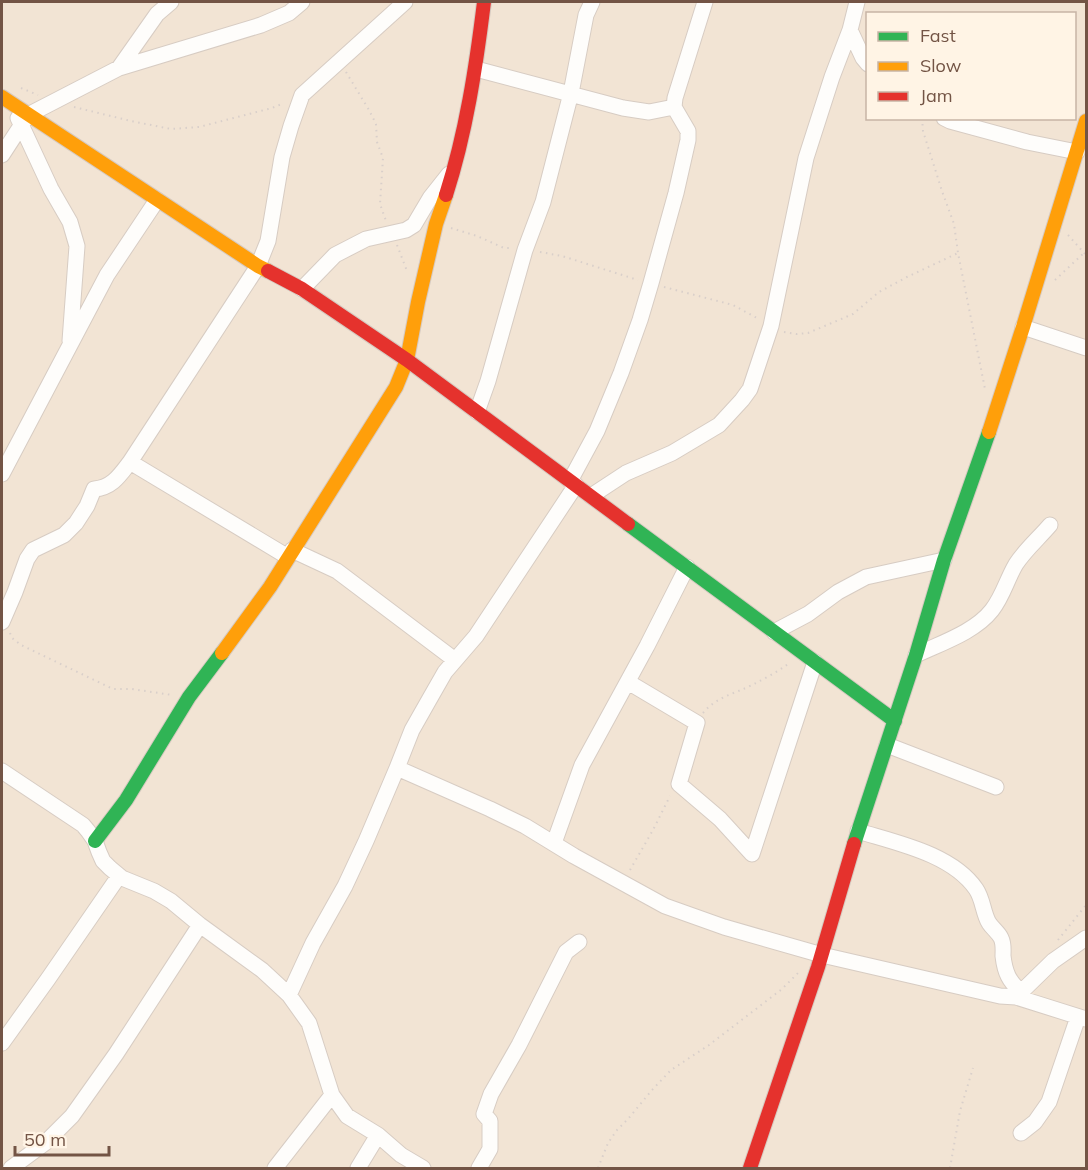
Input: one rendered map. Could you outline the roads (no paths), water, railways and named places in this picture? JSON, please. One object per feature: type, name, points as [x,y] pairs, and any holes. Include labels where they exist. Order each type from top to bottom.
[{"type":"street","points":[[118,68],[157,14],[171,2]]},
{"type":"street","points":[[2,155],[24,119],[118,68],[261,25],[289,13],[302,2]]},
{"type":"street","points":[[2,620],[27,559],[33,550],[64,535],[76,523],[94,489],[102,489],[110,485],[130,462],[258,266],[268,241],[282,157],[302,95],[405,2]]},
{"type":"street","points":[[95,841],[126,800],[189,697],[270,587],[396,387],[407,360],[436,224],[455,167],[476,69],[484,2]]},
{"type":"street","points":[[477,412],[525,250],[543,202],[571,93],[586,15],[592,2]]},
{"type":"street","points":[[289,995],[313,943],[362,850],[412,730],[445,672],[476,636],[573,483],[621,373],[651,284],[688,140],[688,131],[674,106],[705,2]]},
{"type":"street","points":[[591,496],[626,473],[672,453],[719,425],[750,389],[771,326],[806,158],[858,2]]},
{"type":"street","points":[[850,30],[866,63]]},
{"type":"street","points":[[476,69],[623,108],[649,112],[674,106]]},
{"type":"street","points":[[6,100],[24,119],[157,200],[258,266],[302,289],[407,360],[895,721]]},
{"type":"street","points":[[24,119],[51,189],[70,222],[77,246],[69,347]]},
{"type":"street","points":[[947,120],[1027,142],[1077,152]]},
{"type":"street","points":[[750,1168],[820,961],[858,831],[916,655],[944,560],[1023,327],[1086,121]]},
{"type":"street","points":[[302,289],[335,255],[366,239],[406,230],[414,225],[430,198],[455,167]]},
{"type":"street","points":[[2,474],[107,276],[157,200]]},
{"type":"street","points":[[1023,327],[1086,348]]},
{"type":"street","points":[[130,462],[290,554],[337,571],[455,660]]},
{"type":"street","points":[[916,655],[968,630],[982,620],[993,609],[1019,560],[1050,525]]},
{"type":"street","points":[[774,632],[808,614],[838,592],[866,577],[944,560]]},
{"type":"street","points":[[554,843],[582,765],[687,567]]},
{"type":"street","points":[[628,682],[697,723],[679,784],[720,819],[752,854],[814,662]]},
{"type":"street","points":[[886,745],[996,787]]},
{"type":"street","points":[[397,768],[525,826],[665,906],[820,961],[1000,996],[1018,995],[1082,1018],[1049,1102],[1035,1122],[1021,1133]]},
{"type":"street","points":[[2,771],[83,825],[95,841],[103,861],[119,876],[154,891],[171,902],[262,970],[289,995],[309,1023],[332,1095],[347,1116],[378,1135],[401,1155],[423,1168]]},
{"type":"street","points":[[858,831],[910,846],[943,861],[967,876],[979,892],[990,925],[1002,939],[1006,970],[1018,995]]},
{"type":"street","points":[[2,1043],[119,876]]},
{"type":"street","points":[[11,1168],[45,1143],[72,1116],[200,925]]},
{"type":"street","points":[[1018,995],[1053,962],[1086,938]]},
{"type":"street","points":[[479,1168],[489,1149],[490,1121],[484,1114],[491,1094],[519,1045],[566,952],[579,942]]},
{"type":"street","points":[[275,1168],[332,1095]]},
{"type":"street","points":[[358,1168],[378,1135]]}]
